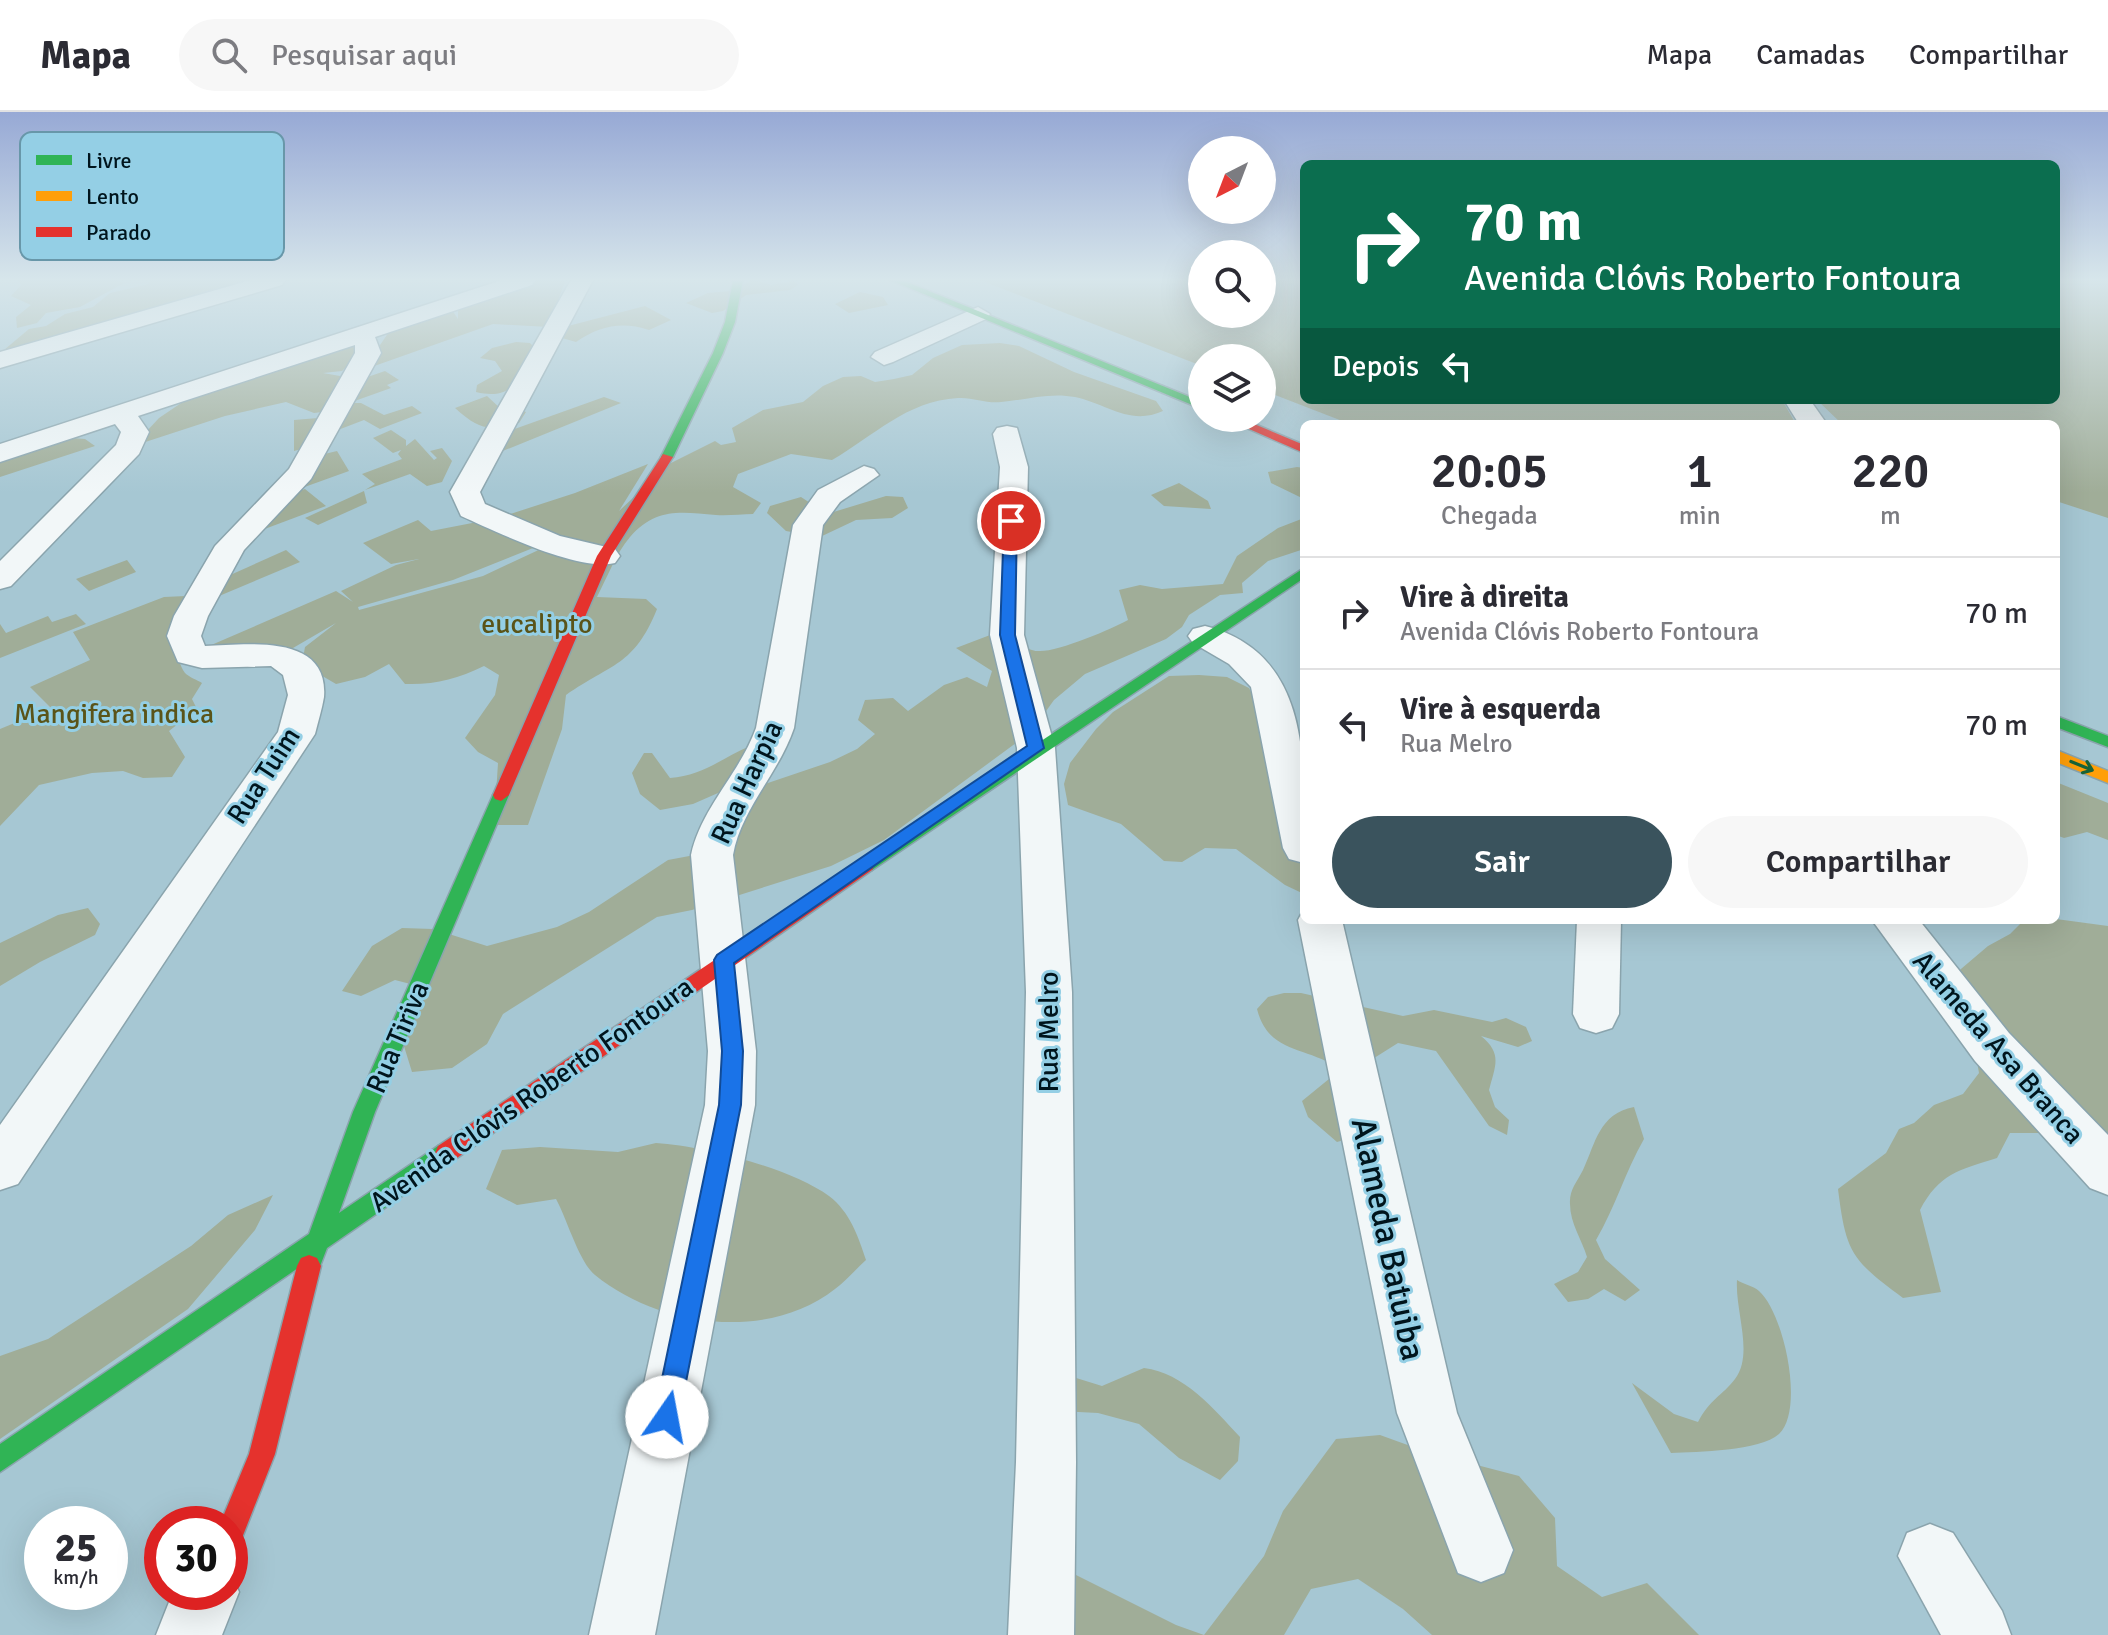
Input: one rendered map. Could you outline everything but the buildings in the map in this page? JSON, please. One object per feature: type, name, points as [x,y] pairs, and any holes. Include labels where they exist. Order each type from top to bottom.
[{"type":"street","points":[[0,360],[31,351]]},
{"type":"street","points":[[0,453],[308,351]]},
{"type":"street","name":"Rua Tuim","points":[[0,1167],[296,734],[306,695],[300,670],[279,655],[202,657],[190,654],[184,636],[191,616],[231,546],[301,473],[312,456],[368,351]]},
{"type":"street","points":[[543,351],[465,492],[472,510],[550,543],[604,556]]},
{"type":"street","name":"Rua Tiriva","points":[[241,1506],[262,1454],[315,1244],[364,1112],[604,556],[641,503],[675,440],[716,351]]},
{"type":"street","points":[[884,357],[897,351]]},
{"type":"street","points":[[1068,351],[1188,400]]},
{"type":"street","points":[[0,579],[129,448],[135,432],[121,413]]},
{"type":"street","points":[[1263,432],[1300,447]]},
{"type":"street","name":"Rua Melro","points":[[1007,434],[1014,467],[1007,635],[1036,748],[1049,992],[1046,1462],[1041,1635]]},
{"type":"street","name":"Rua Harpia","points":[[622,1635],[730,1105],[732,1051],[714,885],[716,835],[768,748],[775,728],[787,671],[808,525],[829,496],[864,475]]},
{"type":"street","name":"Avenida Clóvis Roberto Fontoura","points":[[0,1459],[724,960],[1036,748],[1300,575]]},
{"type":"street","points":[[1205,636],[1247,657],[1259,668],[1269,687],[1300,830]]},
{"type":"street","points":[[2060,723],[2108,742]]},
{"type":"street","points":[[2060,758],[2108,777]]},
{"type":"street","name":"Alameda Batuiba","points":[[1321,924],[1427,1413],[1481,1550]]},
{"type":"street","points":[[1596,1014],[1599,924]]},
{"type":"street","name":"Alameda Asa Branca","points":[[1897,924],[1992,1047],[2108,1171]]},
{"type":"street","points":[[1930,1556],[1978,1635]]},
{"type":"street","points":[[189,1635],[199,1610]]},
{"type":"green space","points":[[322,351],[360,351],[342,371],[323,373],[340,376],[344,383],[322,412],[314,413],[286,402],[225,416],[133,446],[159,418],[193,395]]},
{"type":"green space","points":[[376,351],[416,351],[363,370]]},
{"type":"green space","points":[[488,351],[538,351],[514,385],[499,393],[476,392],[477,385],[502,371],[495,361],[480,358]]},
{"type":"green space","name":"eucalipto","points":[[948,351],[1030,351],[1074,372],[1156,401],[1163,411],[1151,415],[1129,415],[1066,396],[996,402],[964,398],[939,401],[891,421],[832,460],[791,454],[738,474],[733,487],[761,503],[753,514],[680,513],[649,520],[625,543],[597,597],[646,599],[657,609],[640,642],[630,653],[566,695],[562,729],[528,825],[494,825],[498,763],[478,752],[465,738],[495,695],[499,675],[484,666],[446,680],[405,684],[389,664],[365,677],[336,684],[302,664],[305,647],[336,623],[293,648],[209,646],[336,591],[353,602],[341,591],[396,565],[419,559],[391,564],[363,543],[418,520],[431,531],[498,518],[575,493],[648,464],[619,511],[669,464],[715,441],[721,445],[736,442],[732,428],[763,410],[803,402],[823,386],[843,377],[861,376],[875,382],[912,375],[933,358]],"holes":[[[543,544],[545,547],[483,576],[359,610],[358,607],[453,580]]]},
{"type":"green space","points":[[1163,351],[1188,351],[1188,361]]},
{"type":"green space","points":[[1276,351],[1300,351],[1300,404],[1784,404],[1794,420],[1340,420],[1276,395]]},
{"type":"green space","points":[[2060,351],[2108,351],[2108,518],[2060,502],[2060,420],[1838,420],[1821,404],[2060,404]]},
{"type":"green space","points":[[385,371],[399,380],[387,385],[391,388],[349,403],[356,381]]},
{"type":"green space","points":[[487,396],[501,409],[516,408],[526,412],[519,423],[491,428],[478,425],[455,408]]},
{"type":"green space","points":[[604,397],[621,403],[493,455],[509,431]]},
{"type":"green space","points":[[352,403],[361,403],[384,415],[412,406],[422,413],[380,429],[364,420],[330,433],[328,442],[294,451],[294,420],[318,418]]},
{"type":"green space","points":[[391,430],[406,440],[406,446],[415,439],[434,460],[437,458],[430,451],[442,448],[452,461],[442,482],[427,486],[410,474],[365,490],[375,484],[362,474],[402,459],[398,454],[401,450],[393,453],[373,438]]},
{"type":"green space","points":[[72,438],[85,439],[95,446],[0,477],[0,463]]},
{"type":"green space","points":[[337,451],[349,471],[299,489],[312,457]]},
{"type":"green space","points":[[1300,467],[1300,497],[1271,483],[1268,472]]},
{"type":"green space","points":[[1179,483],[1208,501],[1211,509],[1164,506],[1151,495]]},
{"type":"green space","points":[[305,489],[326,506],[243,537],[281,499]]},
{"type":"green space","points":[[364,491],[367,503],[318,525],[305,518]]},
{"type":"green space","points":[[886,496],[903,497],[908,508],[892,518],[856,520],[820,537],[786,531],[767,513],[770,506],[801,497],[827,514]]},
{"type":"green space","points":[[1300,520],[1300,550],[1268,561],[1242,583],[1243,593],[1220,595],[1189,615],[1182,627],[1166,639],[1085,674],[1054,700],[1031,732],[884,840],[831,866],[692,910],[657,917],[503,1014],[487,1044],[452,1068],[412,1072],[403,1043],[422,987],[395,980],[361,996],[342,991],[372,946],[402,928],[433,929],[487,946],[557,927],[589,912],[668,860],[700,854],[759,786],[830,762],[857,749],[875,734],[858,720],[865,700],[893,698],[908,711],[944,685],[967,677],[987,687],[992,671],[956,648],[998,632],[1038,651],[1083,640],[1128,620],[1119,590],[1140,585],[1162,589],[1223,584],[1237,556],[1278,528]]},
{"type":"green space","points":[[286,550],[300,562],[212,599],[228,576]]},
{"type":"green space","points":[[127,560],[136,572],[89,591],[76,579]]},
{"type":"green space","name":"Mangifera indica","points":[[186,596],[179,624],[178,656],[185,673],[202,683],[192,699],[197,709],[169,731],[185,757],[172,777],[143,778],[123,771],[92,773],[39,785],[0,826],[0,729],[51,708],[30,687],[90,660],[73,632],[164,597]]},
{"type":"green space","points":[[76,614],[86,624],[0,658],[0,624],[6,633],[48,616],[52,622]]},
{"type":"green space","points":[[1169,676],[1227,677],[1249,688],[1300,787],[1300,892],[1285,885],[1236,849],[1205,848],[1182,862],[1164,861],[1121,824],[1068,805],[1064,784],[1070,763],[1096,729],[1113,712]]},
{"type":"green space","points":[[750,746],[734,786],[693,804],[660,810],[640,794],[632,773],[644,753],[652,753],[670,778],[702,770]]},
{"type":"green space","points":[[2060,784],[2108,803],[2108,840],[2087,832],[2060,836]]},
{"type":"green space","points":[[88,908],[100,924],[95,935],[0,986],[0,943],[58,915]]},
{"type":"green space","points":[[2060,920],[2108,926],[2108,1165],[2049,1133],[2010,1133],[1997,1158],[1951,1175],[1927,1198],[1920,1210],[1941,1292],[1903,1298],[1872,1274],[1854,1254],[1844,1228],[1838,1189],[1886,1153],[1899,1129],[1914,1123],[1934,1105],[1963,1094],[1979,1073],[1974,1044],[1948,980],[1988,946],[2010,934],[2020,924],[2060,924]]},
{"type":"green space","points":[[1301,993],[1403,1016],[1434,1010],[1492,1022],[1506,1018],[1526,1027],[1532,1041],[1518,1047],[1481,1036],[1495,1055],[1489,1090],[1495,1107],[1509,1120],[1507,1135],[1489,1126],[1436,1051],[1398,1043],[1371,1060],[1354,1137],[1337,1142],[1308,1117],[1302,1101],[1340,1070],[1280,1042],[1263,1024],[1257,1009],[1268,997]]},
{"type":"green space","points":[[1634,1107],[1644,1139],[1596,1240],[1605,1259],[1640,1290],[1625,1301],[1604,1289],[1588,1299],[1568,1302],[1554,1284],[1578,1272],[1587,1257],[1572,1218],[1572,1190],[1600,1131],[1613,1116]]},
{"type":"green space","points":[[656,1143],[746,1160],[812,1186],[843,1209],[866,1260],[835,1289],[808,1306],[778,1316],[746,1322],[681,1316],[650,1307],[621,1293],[595,1275],[579,1251],[556,1199],[517,1205],[486,1189],[502,1150],[540,1147],[618,1152]]},
{"type":"green space","points":[[273,1195],[255,1230],[188,1309],[0,1439],[0,1356],[48,1339],[191,1246],[228,1215]]},
{"type":"green space","points":[[1737,1280],[1759,1291],[1776,1319],[1791,1384],[1787,1422],[1779,1434],[1758,1444],[1728,1450],[1671,1453],[1632,1383],[1674,1414],[1698,1422],[1740,1369],[1743,1345]]},
{"type":"green space","points":[[1144,1368],[1159,1371],[1185,1384],[1240,1437],[1238,1461],[1220,1480],[1179,1458],[1139,1424],[1098,1413],[1059,1411],[1073,1377],[1102,1386]]},
{"type":"green space","points":[[1380,1435],[1427,1452],[1519,1476],[1555,1518],[1557,1566],[1602,1597],[1647,1583],[1699,1635],[1432,1635],[1403,1609],[1358,1579],[1311,1589],[1284,1635],[1204,1635],[1264,1556],[1283,1511],[1336,1439]]},
{"type":"green space","points":[[1068,1571],[1176,1625],[1204,1635],[1065,1635]]},
{"type":"traffic: fast","points":[[667,457],[719,351]]},
{"type":"traffic: fast","points":[[1068,351],[1188,400]]},
{"type":"traffic: fast","points":[[866,865],[1300,575]]},
{"type":"traffic: fast","points":[[2060,723],[2108,742]]},
{"type":"traffic: fast","points":[[309,1266],[364,1112],[501,795]]},
{"type":"traffic: fast","points":[[0,1459],[446,1153]]},
{"type":"traffic: slow","points":[[2060,758],[2108,777]]},
{"type":"traffic: jam","points":[[1263,432],[1300,447]]},
{"type":"traffic: jam","points":[[501,795],[604,556],[667,457]]},
{"type":"traffic: jam","points":[[446,1153],[866,865]]},
{"type":"traffic: jam","points":[[241,1506],[262,1454],[309,1266]]},
{"type":"route","points":[[667,1417],[730,1105],[732,1051],[724,960],[1036,748],[1007,635],[1011,521]]}]
